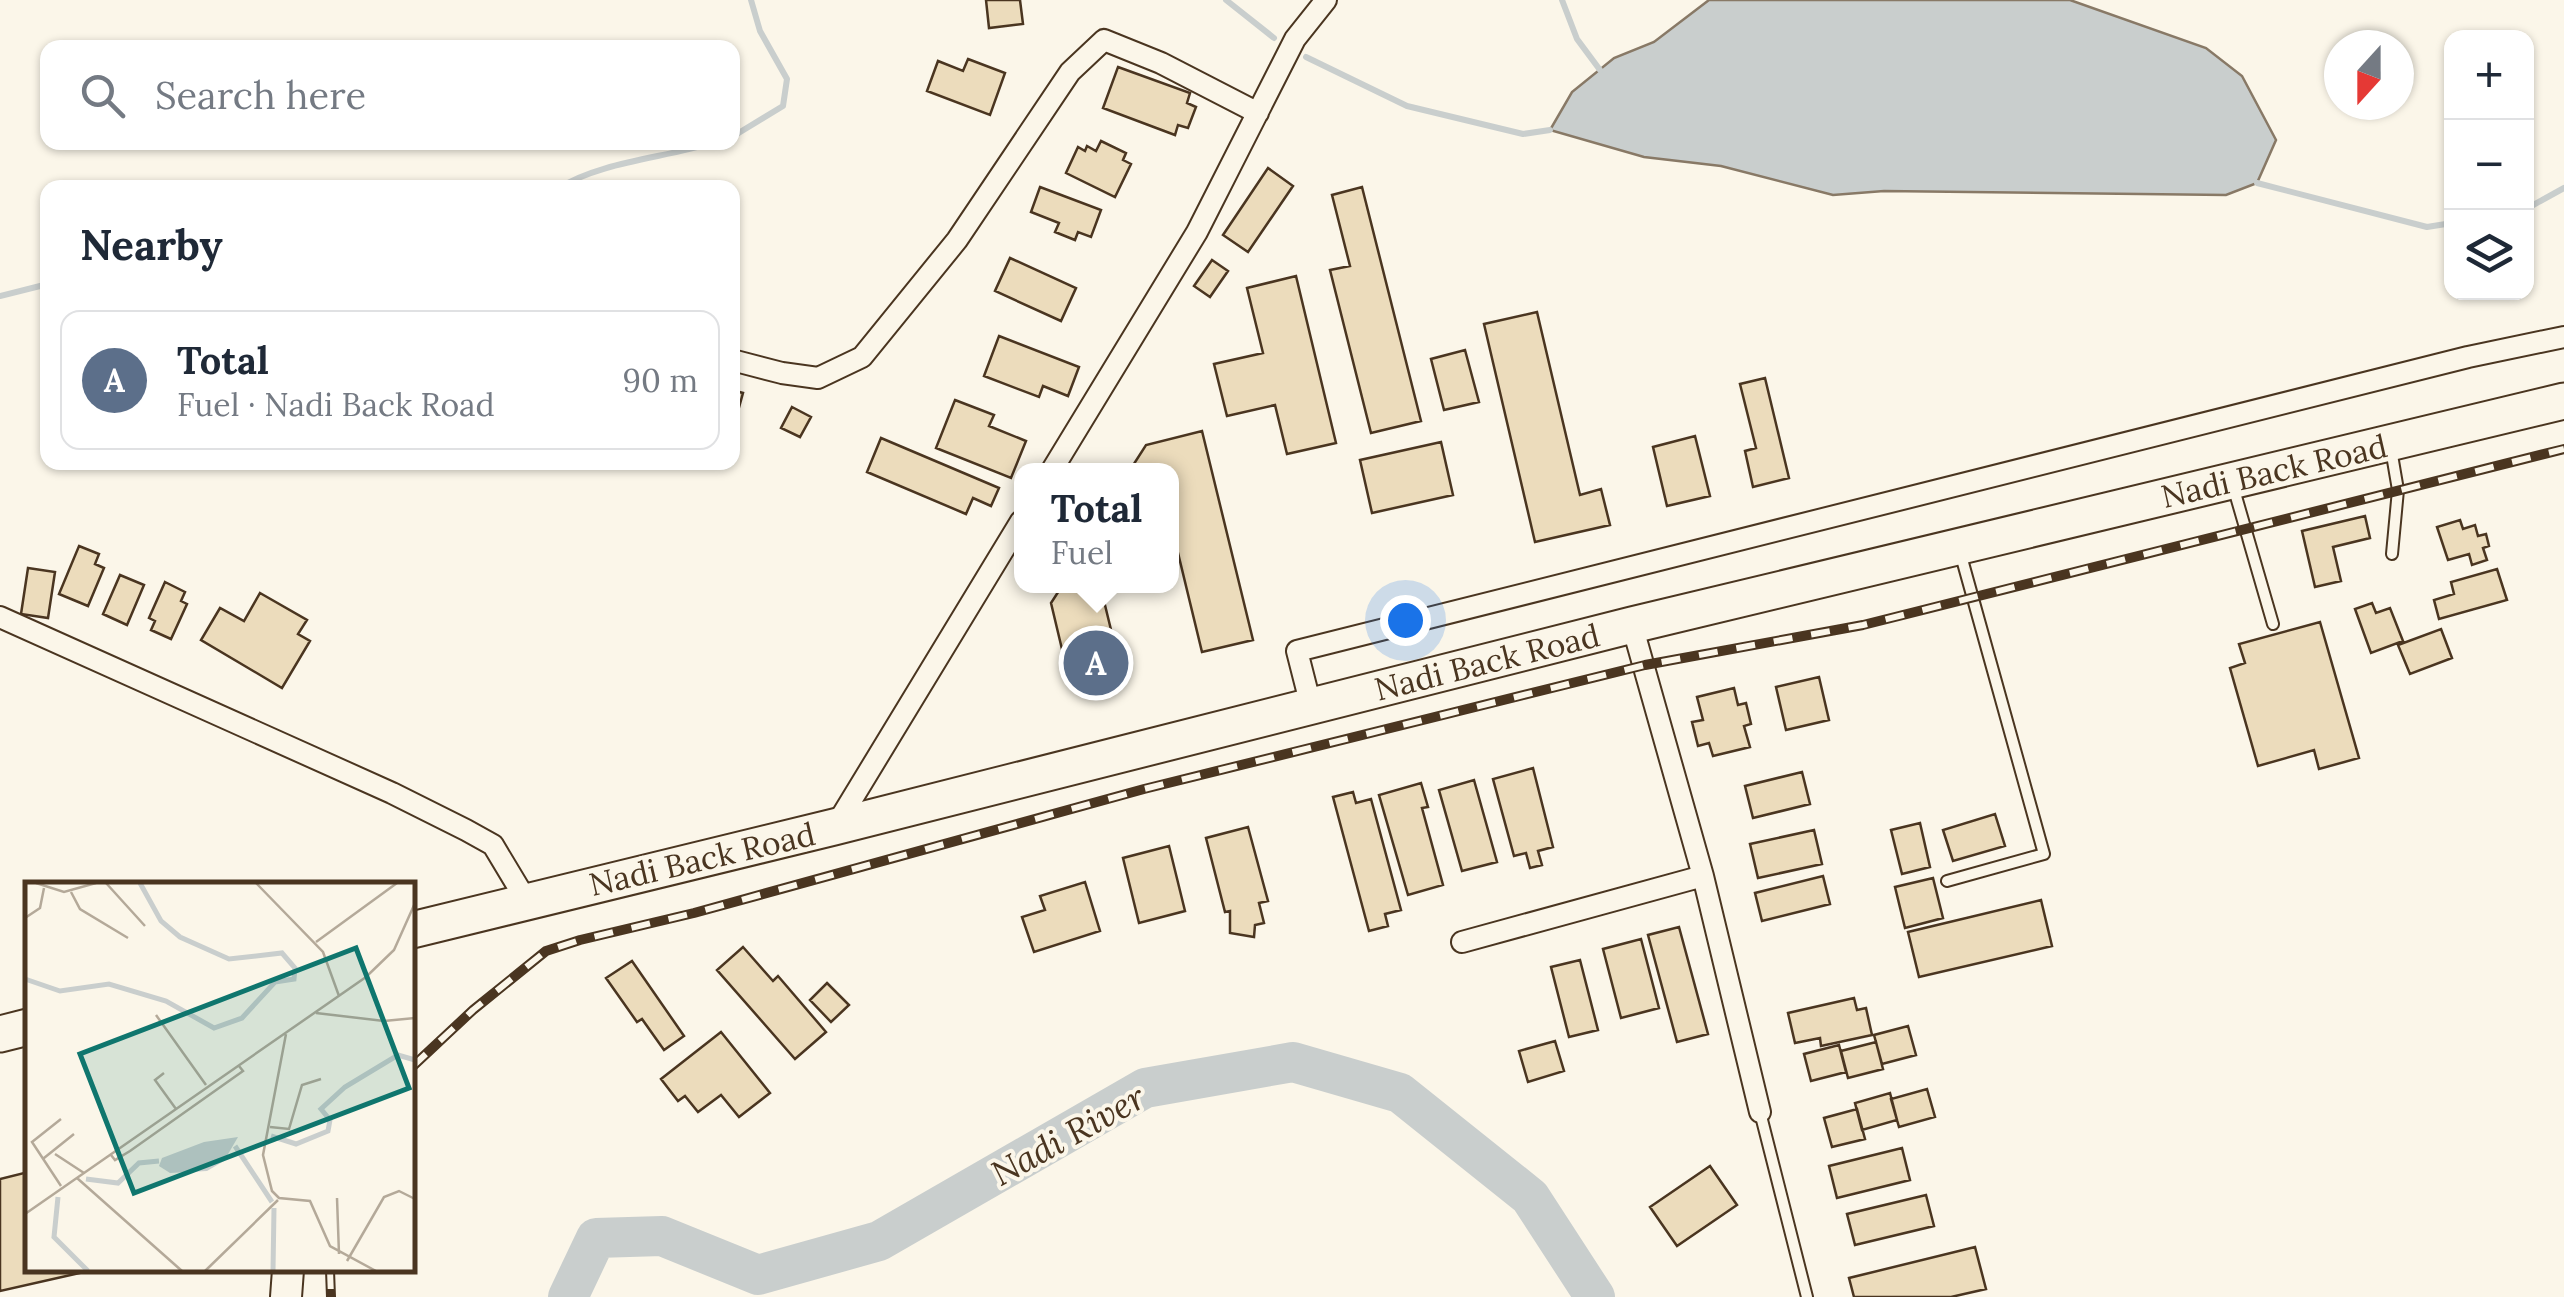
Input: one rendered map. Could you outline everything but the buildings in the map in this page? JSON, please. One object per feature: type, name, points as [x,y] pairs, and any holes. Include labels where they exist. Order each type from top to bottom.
[{"type":"highway","name":"Nadi Back Road","points":[[415,929],[1632,625],[2564,402]]},
{"type":"highway","points":[[0,1034],[25,1028]]},
{"type":"main road","points":[[286,1297],[288,1272]]},
{"type":"street","points":[[1056,463],[1197,232],[1296,39],[1326,0]]},
{"type":"street","points":[[740,362],[818,378],[862,357],[957,240],[1070,72],[1104,40],[1161,62],[1258,112]]},
{"type":"street","points":[[1312,706],[1297,651],[2468,357],[2564,337]]},
{"type":"street","points":[[834,827],[1014,532]]},
{"type":"street","points":[[0,616],[466,830],[493,845],[526,900]]},
{"type":"street","points":[[1632,625],[1703,876],[1760,1112]]},
{"type":"street","points":[[1462,942],[1703,876]]},
{"type":"lane","points":[[2390,443],[2398,490],[2392,554]]},
{"type":"lane","points":[[2232,481],[2273,624]]},
{"type":"lane","points":[[1946,881],[2044,854],[1958,547]]},
{"type":"lane","points":[[1760,1112],[1807,1297]]},
{"type":"shaded area","points":[[1709,0],[2070,0],[2206,48],[2242,76],[2276,140],[2257,183],[2226,195],[1884,191],[1833,195],[1721,166],[1644,157],[1550,130],[1572,92],[1614,58],[1654,42]]},
{"type":"waterway","points":[[740,132],[783,106],[787,79],[760,31],[751,0]]},
{"type":"waterway","points":[[1226,0],[1274,38]]},
{"type":"waterway","points":[[1562,0],[1577,39],[1600,70]]},
{"type":"waterway","points":[[1306,57],[1407,106],[1523,134],[1550,130]]},
{"type":"waterway","points":[[574,180],[683,150]]},
{"type":"waterway","points":[[2257,183],[2427,227],[2444,224]]},
{"type":"waterway","points":[[2534,205],[2564,188]]},
{"type":"waterway","points":[[0,296],[40,286]]},
{"type":"waterway","name":"Nadi River","points":[[568,1297],[596,1238],[662,1236],[758,1275],[879,1241],[1145,1088],[1293,1062],[1400,1093],[1530,1197],[1595,1297]]},
{"type":"railway","points":[[415,1064],[473,1010],[546,951],[580,940],[694,913],[1144,789],[1645,665],[1863,625],[2564,449]]},
{"type":"railway","points":[[330,1272],[331,1297]]},
{"type":"place","name":"Total","points":[[1096,663]]}]
